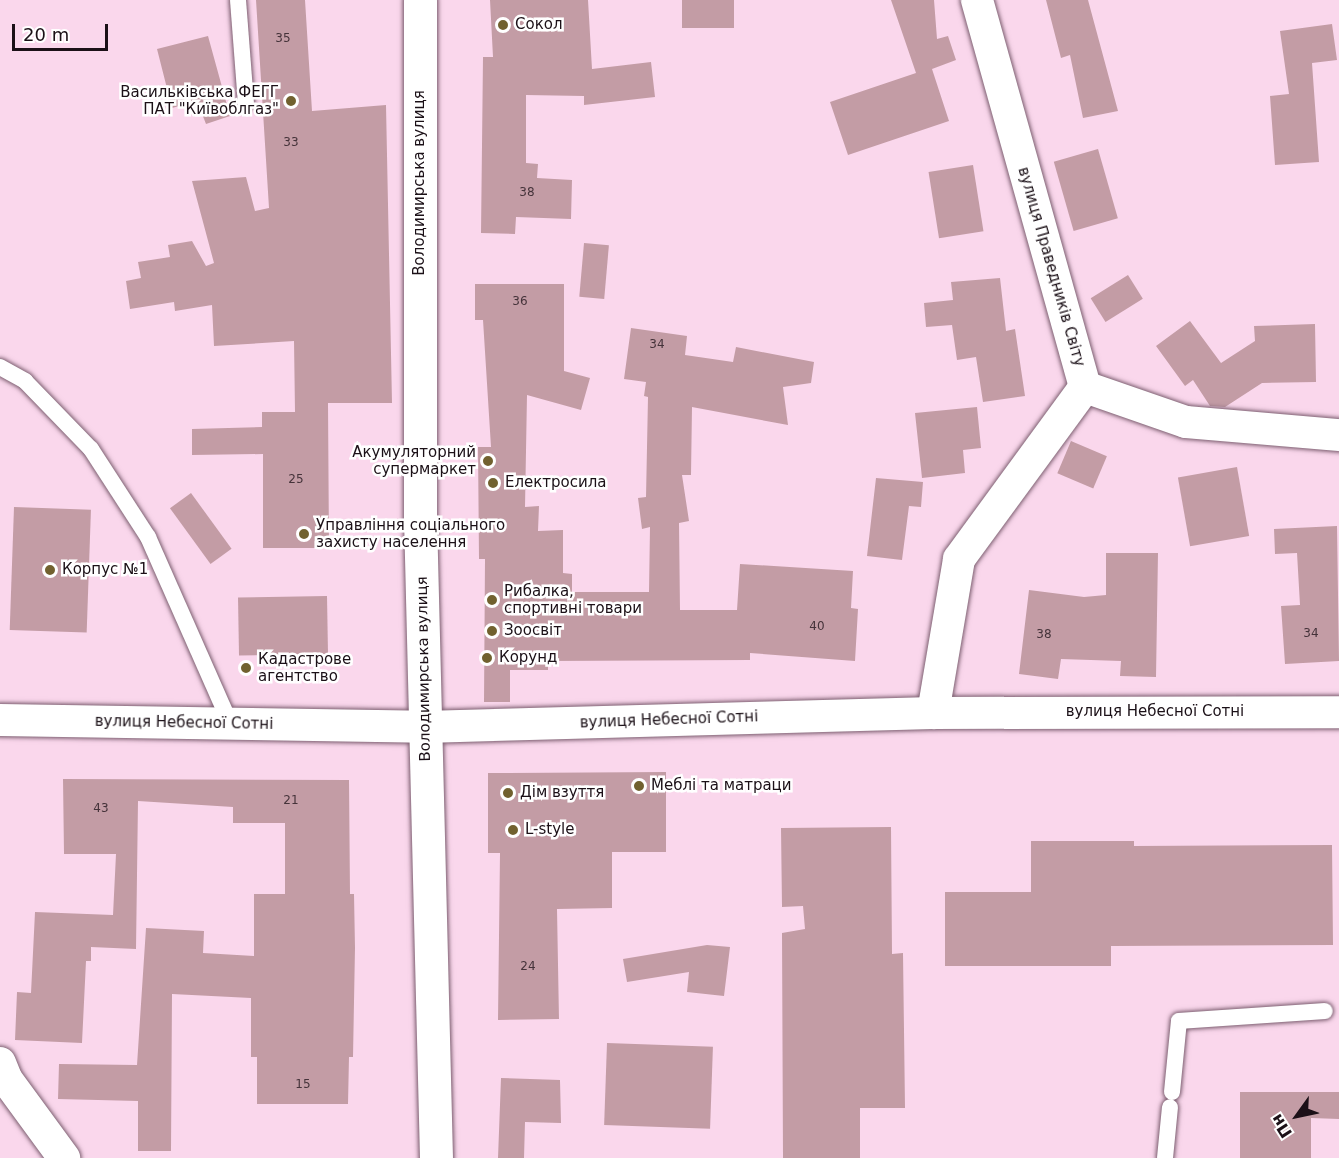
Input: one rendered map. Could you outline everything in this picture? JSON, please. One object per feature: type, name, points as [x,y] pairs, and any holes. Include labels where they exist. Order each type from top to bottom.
[{"type":"main road","name":"Володимирська вулиця","points":[[420,0],[420,517],[436,1158]]},
{"type":"street","name":"вулиця Праведників Світу","points":[[977,0],[1085,387],[1186,422],[1339,435]]},
{"type":"street","points":[[933,713],[959,559],[1085,387]]},
{"type":"street","name":"вулиця Небесної Сотні","points":[[0,720],[231,725],[363,723],[424,727],[933,713],[1339,712]]},
{"type":"street","points":[[0,1063],[7,1080],[64,1158]]},
{"type":"lane","points":[[238,0],[246,103]]},
{"type":"lane","points":[[0,367],[25,381],[97,459],[148,537],[231,725]]},
{"type":"lane","points":[[1165,1158],[1179,1021],[1325,1011]]},
{"type":"building","points":[[256,0],[305,0],[312,111],[386,105],[392,403],[328,403],[329,548],[263,548],[263,454],[192,455],[192,429],[262,427],[262,412],[295,412],[294,341],[214,346],[212,305],[175,311],[174,302],[130,309],[126,281],[141,278],[138,262],[170,257],[168,245],[192,241],[206,266],[214,263],[192,181],[246,177],[255,211],[269,208]]},
{"type":"building","points":[[490,0],[588,0],[592,69],[651,62],[655,97],[584,105],[584,96],[526,95],[526,163],[538,164],[537,178],[572,180],[571,219],[516,217],[515,234],[481,233],[483,57],[493,57]]},
{"type":"building","points":[[682,0],[734,0],[734,28],[682,28]]},
{"type":"building","points":[[891,0],[934,0],[937,39],[948,36],[956,60],[932,69],[949,121],[848,155],[830,102],[916,73]]},
{"type":"building","points":[[1046,0],[1088,0],[1118,111],[1083,118],[1070,55],[1061,58]]},
{"type":"building","points":[[1332,24],[1337,60],[1312,63],[1319,162],[1275,165],[1270,96],[1289,94],[1280,31]]},
{"type":"building","points":[[208,36],[230,116],[206,124],[197,101],[172,108],[157,49]]},
{"type":"building","points":[[1098,149],[1118,218],[1074,231],[1054,162]]},
{"type":"building","points":[[973,165],[983,231],[939,238],[929,172]]},
{"type":"building","points":[[584,243],[609,245],[604,299],[579,297]]},
{"type":"building","points":[[1128,275],[1143,299],[1106,322],[1091,298]]},
{"type":"building","points":[[1000,278],[1006,331],[1015,329],[1025,396],[983,402],[976,357],[957,360],[952,325],[926,327],[924,303],[953,300],[951,282]]},
{"type":"building","points":[[475,284],[564,284],[564,371],[590,378],[581,410],[527,395],[525,507],[539,506],[538,531],[563,530],[563,573],[572,574],[572,592],[649,592],[650,527],[642,529],[638,498],[646,497],[648,397],[644,396],[646,382],[624,379],[631,328],[687,336],[685,355],[733,362],[736,347],[814,362],[811,383],[783,387],[788,425],[692,407],[691,475],[682,475],[689,521],[679,523],[680,610],[737,610],[740,564],[853,571],[851,608],[858,609],[855,661],[750,653],[750,660],[548,661],[548,670],[510,670],[510,702],[484,702],[485,559],[479,559],[478,447],[491,447],[483,320],[475,320]]},
{"type":"building","points":[[1190,321],[1221,363],[1255,341],[1254,326],[1315,324],[1316,382],[1262,383],[1225,407],[1210,406],[1193,380],[1185,386],[1156,346]]},
{"type":"building","points":[[977,407],[981,448],[963,450],[965,473],[922,478],[915,413]]},
{"type":"building","points":[[1071,441],[1107,456],[1093,488],[1057,473]]},
{"type":"building","points":[[1237,467],[1249,536],[1190,546],[1178,477]]},
{"type":"building","points":[[876,478],[923,482],[921,507],[909,506],[902,560],[867,556]]},
{"type":"building","points":[[191,493],[232,549],[211,564],[170,508]]},
{"type":"building","name":"Корпус №1","points":[[14,507],[91,510],[87,633],[10,630]]},
{"type":"building","points":[[1337,526],[1339,661],[1285,664],[1281,606],[1300,605],[1297,553],[1275,554],[1274,529]]},
{"type":"building","points":[[1106,553],[1158,553],[1156,677],[1120,676],[1121,661],[1061,659],[1058,679],[1019,674],[1029,590],[1084,597],[1106,595]]},
{"type":"building","points":[[327,596],[328,654],[239,656],[238,598]]},
{"type":"building","points":[[666,772],[666,852],[612,852],[612,908],[557,909],[559,1019],[498,1020],[500,853],[488,853],[488,773]]},
{"type":"building","points":[[63,779],[349,780],[350,894],[354,894],[355,948],[353,1057],[349,1057],[348,1104],[257,1104],[257,1057],[251,1057],[251,998],[172,994],[171,1151],[138,1151],[138,1101],[58,1099],[59,1064],[137,1065],[146,928],[204,931],[203,953],[254,956],[254,894],[285,894],[285,823],[233,823],[233,807],[138,801],[136,949],[91,947],[91,961],[86,961],[82,1043],[15,1040],[17,992],[31,993],[35,912],[113,915],[116,854],[64,854]]},
{"type":"building","points":[[891,827],[892,954],[903,953],[905,1108],[860,1108],[860,1158],[783,1158],[782,933],[805,929],[803,906],[782,907],[781,828]]},
{"type":"building","points":[[1031,841],[1134,841],[1134,846],[1332,845],[1333,945],[1111,946],[1111,966],[945,966],[945,892],[1031,892]]},
{"type":"building","points":[[707,945],[730,947],[724,996],[687,992],[689,972],[627,982],[623,959]]},
{"type":"building","points":[[607,1043],[713,1047],[710,1129],[604,1125]]},
{"type":"building","points":[[501,1078],[560,1080],[561,1123],[525,1122],[524,1158],[498,1158]]},
{"type":"building","points":[[1240,1092],[1339,1092],[1339,1119],[1311,1118],[1311,1158],[1240,1158]]},
{"type":"place","name":"Сокол","points":[[503,25]]},
{"type":"place","name":"Васильківська ФЕГГ ПАТ \"Київоблгаз\"","points":[[291,101]]},
{"type":"place","name":"Акумуляторний супермаркет","points":[[488,461]]},
{"type":"place","name":"Електросила","points":[[493,483]]},
{"type":"place","name":"Управління соціального захисту населення","points":[[304,534]]},
{"type":"place","name":"Корпус №1","points":[[50,570]]},
{"type":"place","name":"Рибалка, спортивні товари","points":[[492,600]]},
{"type":"place","name":"Зоосвіт","points":[[492,631]]},
{"type":"place","name":"Корунд","points":[[487,658]]},
{"type":"place","name":"Кадастрове агентство","points":[[246,668]]},
{"type":"place","name":"Меблі та матраци","points":[[639,786]]},
{"type":"place","name":"Дім взуття","points":[[508,793]]},
{"type":"place","name":"L-style","points":[[513,830]]}]
